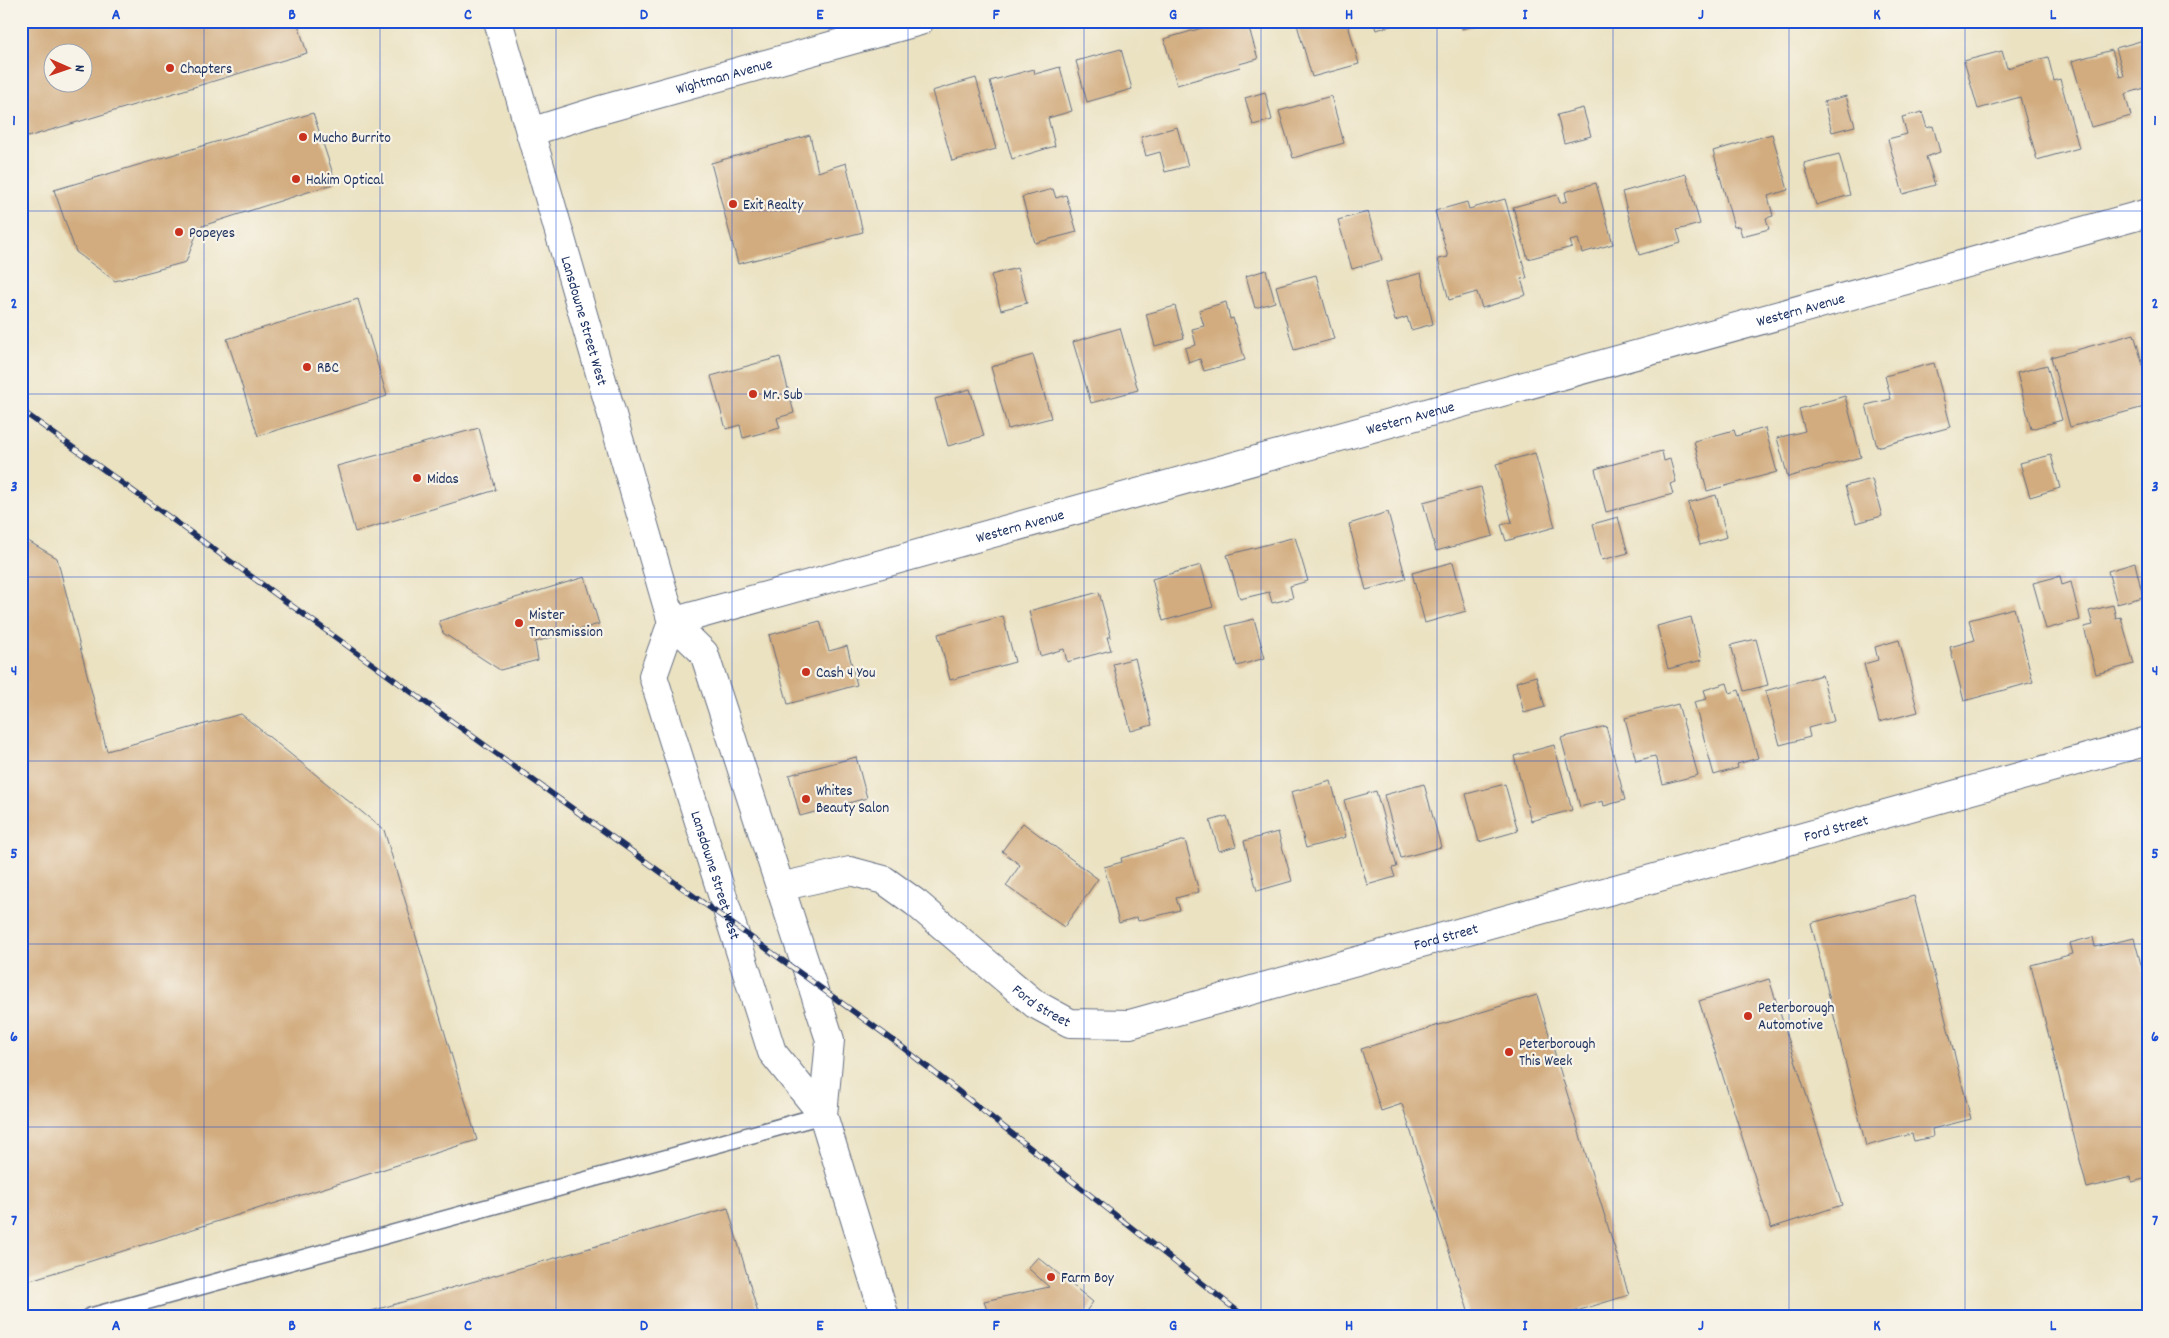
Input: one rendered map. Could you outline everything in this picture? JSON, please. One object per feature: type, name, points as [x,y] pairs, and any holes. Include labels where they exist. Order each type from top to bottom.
[{"type":"street","name":"Lansdowne Street West","points":[[498,21],[672,622],[704,653],[830,1040],[823,1115]]},
{"type":"street","name":"Wightman Avenue","points":[[530,132],[920,21]]},
{"type":"street","name":"Western Avenue","points":[[672,622],[2148,213]]},
{"type":"street","name":"Lansdowne Street West","points":[[672,622],[653,676],[772,1052],[823,1115],[885,1317]]},
{"type":"street","name":"Ford Street","points":[[780,888],[850,871],[884,880],[916,904],[1034,1004],[1070,1023],[1130,1024],[2148,741]]},
{"type":"lane","points":[[89,1317],[823,1115]]},
{"type":"building","name":"Chapters","points":[[21,21],[297,21],[307,53],[21,139]]},
{"type":"building","points":[[1226,21],[1228,25],[1247,21],[1258,59],[1239,64],[1240,67],[1177,85],[1164,39]]},
{"type":"building","points":[[1296,21],[1347,21],[1359,64],[1312,77]]},
{"type":"building","points":[[1373,21],[1405,21],[1405,22],[1376,30]]},
{"type":"building","points":[[1460,21],[1489,21],[1489,22],[1462,29]]},
{"type":"building","points":[[2144,40],[2148,54],[2148,87],[2125,94],[2131,116],[2091,127],[2072,61],[2112,50],[2120,77],[2124,76],[2116,48]]},
{"type":"building","points":[[1121,49],[1132,89],[1087,102],[1076,61]]},
{"type":"building","points":[[2002,51],[2007,68],[2048,57],[2054,81],[2060,79],[2079,148],[2037,160],[2020,97],[1978,109],[1964,61]]},
{"type":"building","points":[[1060,67],[1072,111],[1048,118],[1055,146],[1012,159],[990,81],[1034,69],[1035,74]]},
{"type":"building","points":[[976,78],[996,149],[952,161],[932,91]]},
{"type":"building","points":[[1265,92],[1272,120],[1253,125],[1245,98]]},
{"type":"building","points":[[1331,96],[1344,143],[1293,158],[1279,111]]},
{"type":"building","points":[[1846,96],[1855,126],[1832,132],[1824,102]]},
{"type":"building","points":[[1583,108],[1591,136],[1564,143],[1557,115]]},
{"type":"building","points":[[1922,112],[1927,128],[1933,126],[1940,152],[1926,157],[1935,185],[1903,194],[1888,139],[1907,134],[1902,117]]},
{"type":"building","points":[[313,113],[336,183],[199,227],[186,262],[115,281],[76,252],[54,190]]},
{"type":"building","points":[[1177,127],[1188,166],[1165,172],[1160,152],[1146,156],[1141,137]]},
{"type":"building","points":[[1772,134],[1788,190],[1768,196],[1773,216],[1766,218],[1769,229],[1742,236],[1739,226],[1734,227],[1713,151]]},
{"type":"building","points":[[810,135],[818,172],[846,163],[863,232],[738,264],[711,163]]},
{"type":"building","points":[[1839,154],[1850,195],[1816,205],[1804,163]]},
{"type":"building","points":[[1686,174],[1700,224],[1677,230],[1681,243],[1639,255],[1622,192]]},
{"type":"building","points":[[1596,183],[1613,244],[1582,253],[1578,239],[1570,241],[1572,247],[1528,259],[1513,207],[1557,195],[1560,203],[1567,201],[1565,192]]},
{"type":"building","points":[[1053,189],[1056,198],[1066,195],[1077,232],[1035,243],[1022,197]]},
{"type":"building","points":[[1505,199],[1527,278],[1521,279],[1526,295],[1482,308],[1477,292],[1449,300],[1438,259],[1448,257],[1435,211],[1467,202],[1469,209]]},
{"type":"building","points":[[1368,212],[1382,260],[1352,269],[1338,220]]},
{"type":"building","points":[[1017,268],[1027,303],[1001,310],[991,275]]},
{"type":"building","points":[[1266,270],[1275,302],[1255,308],[1246,276]]},
{"type":"building","points":[[1421,273],[1433,324],[1411,330],[1407,317],[1395,321],[1385,283]]},
{"type":"building","points":[[1316,275],[1334,339],[1294,350],[1276,286]]},
{"type":"building","name":"RBC","points":[[358,299],[387,396],[258,436],[227,339]]},
{"type":"building","points":[[1226,302],[1230,319],[1233,318],[1245,360],[1204,371],[1200,359],[1189,363],[1185,348],[1196,345],[1192,329],[1204,326],[1199,310]]},
{"type":"building","points":[[1175,306],[1184,338],[1155,346],[1146,314]]},
{"type":"building","points":[[1120,328],[1138,390],[1091,403],[1073,342]]},
{"type":"building","points":[[2134,334],[2148,383],[2148,406],[2070,427],[2051,357]]},
{"type":"building","points":[[1033,355],[1051,418],[1008,429],[991,367]]},
{"type":"building","name":"Mr. Sub","points":[[780,357],[794,413],[777,418],[780,428],[743,438],[740,425],[726,429],[711,376]]},
{"type":"building","points":[[1934,363],[1951,427],[1877,447],[1866,405],[1891,399],[1885,376]]},
{"type":"building","points":[[2047,365],[2062,420],[2031,429],[2017,373]]},
{"type":"building","points":[[970,389],[984,436],[948,446],[935,399]]},
{"type":"building","points":[[1845,396],[1861,457],[1788,477],[1777,438],[1805,431],[1799,409]]},
{"type":"building","name":"Midas","points":[[479,428],[496,490],[355,532],[337,466]]},
{"type":"building","points":[[1765,428],[1777,472],[1707,491],[1694,441],[1734,430],[1736,436]]},
{"type":"building","points":[[1662,451],[1664,461],[1670,459],[1676,482],[1670,484],[1673,494],[1606,512],[1595,469]]},
{"type":"building","points":[[1535,453],[1555,527],[1506,541],[1501,525],[1512,522],[1496,464]]},
{"type":"building","points":[[2051,455],[2060,488],[2030,497],[2020,463]]},
{"type":"building","points":[[1872,479],[1882,516],[1856,523],[1845,486]]},
{"type":"building","points":[[1481,487],[1493,536],[1436,551],[1423,502]]},
{"type":"building","points":[[1716,495],[1727,537],[1700,545],[1688,503]]},
{"type":"building","points":[[1388,512],[1406,579],[1366,590],[1349,524]]},
{"type":"building","points":[[1618,517],[1628,553],[1602,560],[1593,524]]},
{"type":"building","points":[[1295,537],[1308,581],[1290,586],[1293,598],[1272,603],[1269,592],[1240,599],[1227,555]]},
{"type":"building","points":[[23,538],[57,558],[107,751],[241,714],[384,830],[477,1140],[21,1283]]},
{"type":"building","points":[[1453,562],[1466,611],[1425,623],[1412,573]]},
{"type":"building","points":[[2135,563],[2143,597],[2117,604],[2108,571]]},
{"type":"building","points":[[1201,565],[1213,607],[1163,621],[1152,579]]},
{"type":"building","points":[[2060,576],[2062,585],[2071,582],[2080,620],[2046,629],[2033,583]]},
{"type":"building","name":"Mister Transmission","points":[[585,577],[599,624],[535,642],[538,660],[500,670],[443,633],[439,621]]},
{"type":"building","points":[[1099,592],[1111,637],[1107,637],[1111,650],[1067,662],[1064,649],[1040,656],[1029,611]]},
{"type":"building","points":[[2113,605],[2116,618],[2121,617],[2134,664],[2096,674],[2084,627],[2093,625],[2089,611]]},
{"type":"building","points":[[2014,608],[2033,682],[1964,701],[1950,647],[1975,640],[1969,620]]},
{"type":"building","points":[[1003,616],[1015,662],[950,680],[938,634]]},
{"type":"building","points":[[1691,617],[1702,660],[1668,669],[1657,626]]},
{"type":"building","points":[[1254,619],[1265,658],[1237,666],[1226,626]]},
{"type":"building","points":[[820,621],[829,651],[847,646],[857,685],[788,704],[769,635]]},
{"type":"building","points":[[1756,639],[1768,685],[1744,691],[1731,645]]},
{"type":"building","points":[[1899,640],[1918,712],[1879,722],[1864,664],[1878,660],[1875,647]]},
{"type":"building","points":[[1135,658],[1152,725],[1131,731],[1113,664]]},
{"type":"building","points":[[1822,675],[1834,721],[1808,728],[1810,737],[1780,745],[1765,691]]},
{"type":"building","points":[[1536,676],[1545,707],[1524,713],[1516,682]]},
{"type":"building","points":[[1727,683],[1730,693],[1739,690],[1758,758],[1737,764],[1738,768],[1714,775],[1694,702],[1707,699],[1704,690]]},
{"type":"building","points":[[1678,704],[1698,775],[1663,784],[1655,756],[1636,761],[1625,718]]},
{"type":"building","points":[[1606,726],[1625,800],[1604,806],[1603,801],[1580,807],[1561,738]]},
{"type":"building","points":[[1554,745],[1572,810],[1531,821],[1514,756]]},
{"type":"building","points":[[856,757],[867,798],[800,816],[789,775]]},
{"type":"building","points":[[1331,781],[1346,837],[1306,848],[1291,792]]},
{"type":"building","points":[[1424,784],[1441,847],[1401,858],[1384,795]]},
{"type":"building","points":[[1505,784],[1518,831],[1479,842],[1466,794]]},
{"type":"building","points":[[1376,791],[1397,867],[1392,868],[1395,877],[1367,885],[1344,800]]},
{"type":"building","points":[[1227,816],[1236,846],[1219,851],[1210,821]]},
{"type":"building","points":[[1023,823],[1098,879],[1064,927],[1006,886],[1020,865],[1002,851]]},
{"type":"building","points":[[1278,832],[1292,881],[1257,891],[1244,841]]},
{"type":"building","points":[[1185,840],[1199,892],[1176,898],[1180,910],[1138,921],[1137,917],[1119,923],[1104,867],[1122,862],[1121,858]]},
{"type":"building","points":[[1914,896],[1971,1119],[1932,1129],[1933,1137],[1914,1141],[1912,1134],[1866,1146],[1811,923]]},
{"type":"building","points":[[2093,937],[2095,947],[2134,938],[2148,991],[2148,1178],[2132,1182],[2131,1177],[2087,1188],[2031,965],[2073,954],[2070,943]]},
{"type":"building","points":[[1769,979],[1842,1205],[1771,1228],[1699,1001]]},
{"type":"building","points":[[1537,995],[1629,1295],[1557,1317],[1470,1317],[1402,1104],[1381,1111],[1361,1049]]},
{"type":"building","points":[[728,1208],[759,1317],[354,1317],[354,1316]]},
{"type":"building","name":"Farm Boy","points":[[1038,1257],[1093,1302],[1084,1314],[1088,1317],[989,1317],[984,1301],[1049,1287],[1028,1268]]},
{"type":"building","name":"Farm Boy","points":[[1145,1311],[1146,1317],[1125,1317],[1125,1316]]},
{"type":"railway","points":[[21,410],[897,1043],[1245,1317]]},
{"type":"place","name":"Chapters","points":[[170,68]]},
{"type":"place","name":"Mucho Burrito","points":[[303,137]]},
{"type":"place","name":"Hakim Optical","points":[[296,179]]},
{"type":"place","name":"Exit Realty","points":[[733,204]]},
{"type":"place","name":"Popeyes","points":[[179,232]]},
{"type":"place","name":"RBC","points":[[307,367]]},
{"type":"place","name":"Mr. Sub","points":[[753,394]]},
{"type":"place","name":"Midas","points":[[417,478]]},
{"type":"place","name":"Mister Transmission","points":[[519,623]]},
{"type":"place","name":"Cash 4 You","points":[[806,672]]},
{"type":"place","name":"Whites Beauty Salon","points":[[806,799]]},
{"type":"place","name":"Peterborough Automotive","points":[[1748,1016]]},
{"type":"place","name":"Peterborough This Week","points":[[1509,1052]]},
{"type":"place","name":"Farm Boy","points":[[1051,1277]]}]
